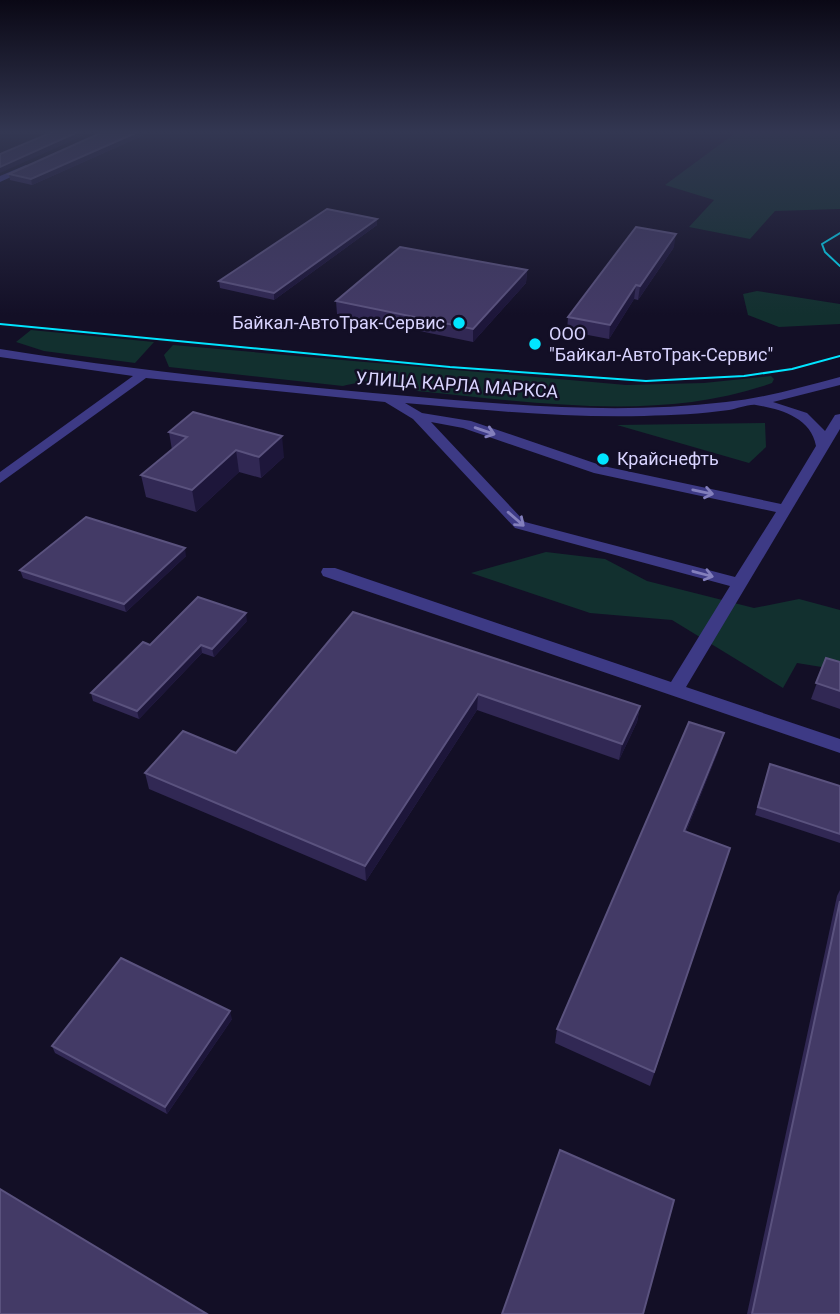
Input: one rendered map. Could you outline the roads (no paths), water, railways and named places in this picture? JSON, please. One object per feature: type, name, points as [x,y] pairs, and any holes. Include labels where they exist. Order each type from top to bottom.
[{"type":"street","name":"УЛИЦА КАРЛА МАРКСА","points":[[0,346],[70,365]]},
{"type":"street","name":"УЛИЦА КАРЛА МАРКСА","points":[[0,353],[70,365],[385,398],[534,410],[703,410],[788,396],[840,381]]},
{"type":"street","points":[[0,366],[70,365]]},
{"type":"street","points":[[0,479],[145,373]]},
{"type":"street","points":[[385,398],[418,416],[466,425],[599,470],[785,509]]},
{"type":"street","points":[[753,403],[777,407],[805,417],[818,427],[823,435],[823,446]]},
{"type":"street","points":[[418,416],[520,525],[741,584]]},
{"type":"street","points":[[675,690],[840,418]]},
{"type":"street","points":[[329,572],[840,746]]},
{"type":"tram line","points":[[840,233],[822,244],[825,252],[840,266]]},
{"type":"tram line","points":[[0,324],[450,367],[646,381],[744,376],[792,369],[840,356]]},
{"type":"place","name":"Байкал-АвтоТрак-Сервис","points":[[459,323]]},
{"type":"place","name":"ООО \"Байкал-АвтоТрак-Сервис\"","points":[[535,344]]},
{"type":"place","name":"Крайснефть","points":[[603,459]]}]
